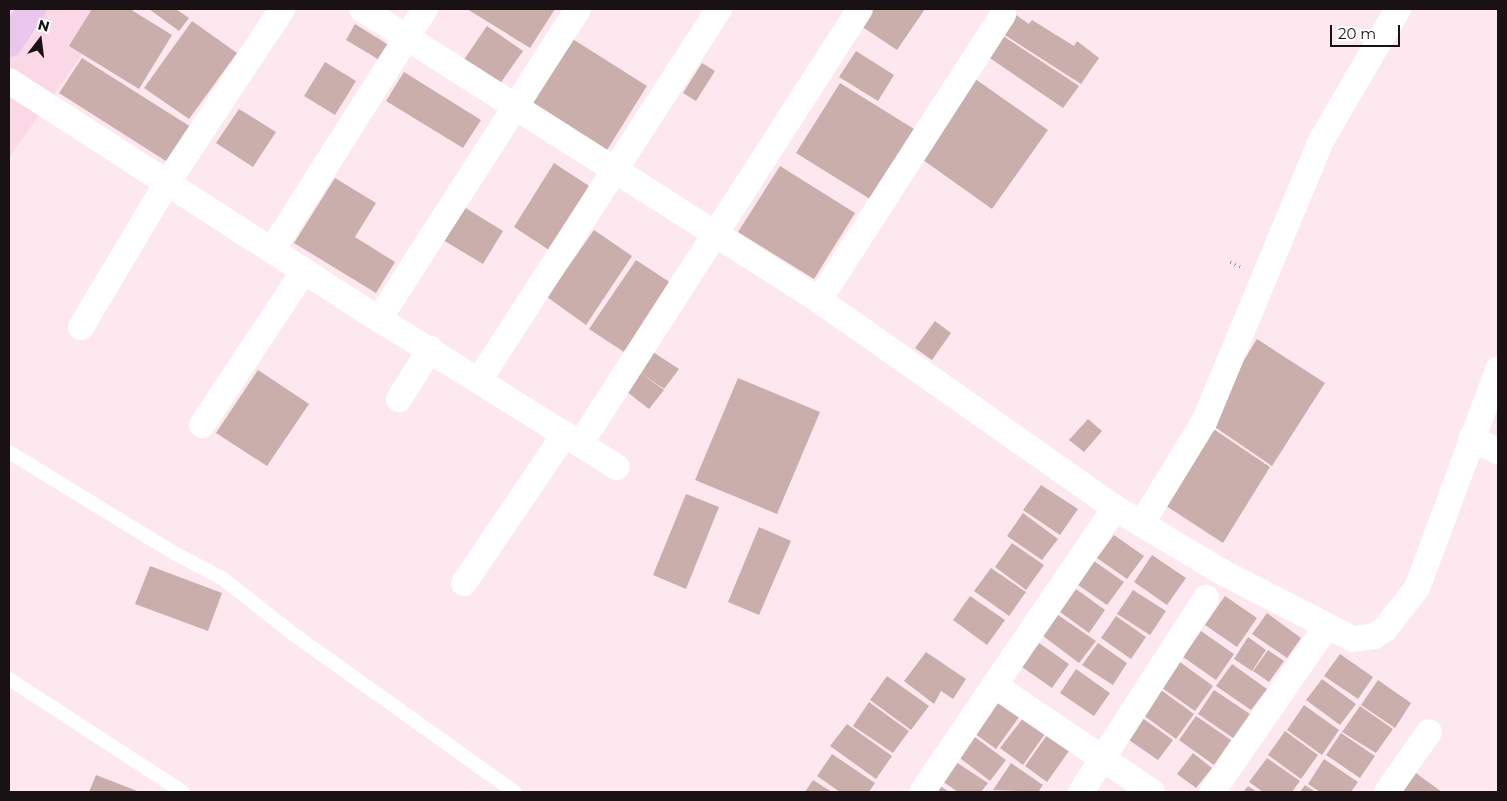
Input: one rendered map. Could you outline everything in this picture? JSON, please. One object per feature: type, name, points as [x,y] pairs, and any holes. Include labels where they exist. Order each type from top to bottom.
[{"type":"main road","points":[[9,43],[32,9]]},
{"type":"street","points":[[80,327],[167,183],[282,9]]},
{"type":"street","points":[[362,9],[820,300],[1115,508],[1222,572],[1353,639],[1374,636],[1385,629],[1417,588],[1498,370]]},
{"type":"street","points":[[272,250],[425,9]]},
{"type":"street","points":[[379,319],[578,9]]},
{"type":"street","points":[[479,380],[617,170],[719,9]]},
{"type":"street","points":[[464,582],[572,439],[715,233],[860,9]]},
{"type":"street","points":[[1142,523],[1204,422],[1322,140],[1398,9]]},
{"type":"street","points":[[820,300],[1003,14]]},
{"type":"street","points":[[9,81],[379,319],[617,467]]},
{"type":"street","points":[[202,424],[304,271]]},
{"type":"street","points":[[399,399],[430,349]]},
{"type":"street","points":[[1471,439],[1498,451]]},
{"type":"street","points":[[922,792],[1115,508]]},
{"type":"street","points":[[1080,792],[1206,598]]},
{"type":"street","points":[[1212,792],[1327,626]]},
{"type":"street","points":[[994,685],[1152,792]]},
{"type":"street","points":[[1388,792],[1429,732]]},
{"type":"lane","points":[[9,452],[174,553],[222,578],[296,636],[515,792]]},
{"type":"lane","points":[[9,679],[184,792]]},
{"type":"shaded area","points":[[9,9],[114,9],[9,158]]},
{"type":"building","points":[[92,9],[130,9],[172,35],[139,89],[69,46]]},
{"type":"building","points":[[149,9],[176,9],[189,18],[179,31]]},
{"type":"building","points":[[467,9],[555,9],[530,48]]},
{"type":"building","points":[[868,9],[925,9],[897,50],[858,24]]},
{"type":"building","points":[[1010,11],[1029,24],[1032,20],[1074,46],[1077,41],[1099,58],[1081,84],[997,30]]},
{"type":"building","points":[[192,21],[237,53],[189,119],[144,88]]},
{"type":"building","points":[[355,24],[390,46],[381,61],[346,40]]},
{"type":"building","points":[[487,26],[523,51],[499,85],[463,61]]},
{"type":"building","points":[[997,32],[1079,86],[1063,108],[981,52]]},
{"type":"building","points":[[571,38],[647,86],[607,150],[530,103]]},
{"type":"building","points":[[856,51],[894,75],[878,101],[839,77]]},
{"type":"building","points":[[82,58],[191,127],[169,163],[59,93]]},
{"type":"building","points":[[325,62],[356,81],[335,115],[304,96]]},
{"type":"building","points":[[702,63],[715,71],[696,101],[683,93]]},
{"type":"building","points":[[404,72],[481,120],[463,148],[386,101]]},
{"type":"building","points":[[971,76],[1048,130],[992,209],[916,155]]},
{"type":"building","points":[[840,83],[914,129],[870,199],[796,153]]},
{"type":"building","points":[[239,109],[276,132],[253,167],[216,143]]},
{"type":"building","points":[[554,163],[589,186],[549,250],[514,227]]},
{"type":"building","points":[[780,166],[855,213],[814,279],[738,232]]},
{"type":"building","points":[[335,178],[376,203],[355,237],[395,262],[376,293],[294,243]]},
{"type":"building","points":[[464,207],[503,231],[483,264],[443,240]]},
{"type":"building","points":[[594,230],[632,256],[586,325],[547,297]]},
{"type":"building","points":[[636,260],[671,283],[624,352],[589,329]]},
{"type":"building","points":[[935,321],[951,333],[932,360],[915,348]]},
{"type":"building","points":[[1257,339],[1325,383],[1272,466],[1206,421]]},
{"type":"building","points":[[650,350],[679,369],[664,389],[638,371],[664,390],[649,409],[622,388]]},
{"type":"building","points":[[258,370],[309,404],[267,466],[216,433]]},
{"type":"building","points":[[738,378],[820,412],[777,514],[695,480]]},
{"type":"building","points":[[1088,419],[1102,431],[1084,452],[1069,440]]},
{"type":"building","points":[[1206,424],[1270,467],[1223,543],[1157,500]]},
{"type":"building","points":[[1041,485],[1078,509],[1060,535],[1023,510]]},
{"type":"building","points":[[686,494],[719,507],[686,589],[653,575]]},
{"type":"building","points":[[1023,513],[1058,539],[1042,560],[1007,536]]},
{"type":"building","points":[[759,527],[791,541],[759,615],[728,602]]},
{"type":"building","points":[[1114,535],[1144,556],[1127,579],[1097,558]]},
{"type":"building","points":[[1012,543],[1044,565],[1026,590],[995,567]]},
{"type":"building","points":[[1152,555],[1186,578],[1167,605],[1134,582]]},
{"type":"building","points":[[1094,561],[1124,582],[1107,605],[1078,585]]},
{"type":"building","points":[[150,566],[222,593],[208,631],[135,604]]},
{"type":"building","points":[[991,568],[1026,592],[1009,616],[974,591]]},
{"type":"building","points":[[1076,589],[1105,610],[1089,633],[1060,612]]},
{"type":"building","points":[[1133,590],[1166,611],[1150,635],[1117,614]]},
{"type":"building","points":[[970,596],[1005,620],[987,645],[953,620]]},
{"type":"building","points":[[1225,596],[1257,618],[1237,647],[1205,625]]},
{"type":"building","points":[[1267,613],[1301,638],[1287,658],[1252,634]]},
{"type":"building","points":[[1058,615],[1096,641],[1079,663],[1043,636]]},
{"type":"building","points":[[1116,616],[1146,637],[1131,659],[1101,638]]},
{"type":"building","points":[[1201,631],[1234,654],[1216,680],[1183,657]]},
{"type":"building","points":[[1248,637],[1266,650],[1252,671],[1234,659]]},
{"type":"building","points":[[1039,643],[1069,664],[1052,688],[1022,667]]},
{"type":"building","points":[[1098,643],[1127,663],[1113,685],[1082,665]]},
{"type":"building","points":[[1268,650],[1284,661],[1269,682],[1253,671]]},
{"type":"building","points":[[926,652],[966,679],[953,699],[941,691],[934,704],[904,681]]},
{"type":"building","points":[[1340,654],[1373,677],[1358,699],[1324,676]]},
{"type":"building","points":[[1180,662],[1213,686],[1195,711],[1162,688]]},
{"type":"building","points":[[1232,664],[1267,689],[1251,710],[1216,686]]},
{"type":"building","points":[[1076,669],[1110,693],[1094,716],[1060,693]]},
{"type":"building","points":[[887,676],[929,706],[911,730],[870,700]]},
{"type":"building","points":[[1322,679],[1356,704],[1340,725],[1306,700]]},
{"type":"building","points":[[1378,680],[1411,703],[1395,728],[1361,705]]},
{"type":"building","points":[[1161,690],[1194,714],[1176,739],[1143,715]]},
{"type":"building","points":[[1214,690],[1250,714],[1233,738],[1198,714]]},
{"type":"building","points":[[996,701],[1019,717],[996,749],[974,733]]},
{"type":"building","points":[[869,702],[909,731],[893,753],[853,726]]},
{"type":"building","points":[[1304,705],[1339,730],[1322,755],[1287,730]]},
{"type":"building","points":[[1360,706],[1393,729],[1376,753],[1342,732]]},
{"type":"building","points":[[1196,716],[1231,740],[1214,765],[1179,740]]},
{"type":"building","points":[[1141,717],[1173,740],[1158,760],[1126,738]]},
{"type":"building","points":[[1023,718],[1045,734],[1023,765],[1000,748]]},
{"type":"building","points":[[847,724],[892,756],[876,779],[830,746]]},
{"type":"building","points":[[1285,731],[1318,755],[1301,779],[1268,755]]},
{"type":"building","points":[[1341,733],[1375,756],[1360,778],[1326,755]]},
{"type":"building","points":[[972,735],[1006,760],[990,781],[956,755]]},
{"type":"building","points":[[1047,735],[1069,751],[1047,782],[1025,766]]},
{"type":"building","points":[[1193,753],[1212,768],[1196,788],[1177,774]]},
{"type":"building","points":[[832,754],[875,783],[869,792],[840,792],[817,776]]},
{"type":"building","points":[[1267,758],[1300,781],[1292,792],[1263,792],[1249,782]]},
{"type":"building","points":[[1324,759],[1358,782],[1351,792],[1320,792],[1308,784]]},
{"type":"building","points":[[956,762],[988,783],[981,792],[958,792],[942,781]]},
{"type":"building","points":[[1011,763],[1043,785],[1038,792],[993,790]]},
{"type":"building","points":[[1413,771],[1442,792],[1397,792]]},
{"type":"building","points":[[96,775],[140,792],[89,792]]},
{"type":"building","points":[[813,780],[832,792],[805,792]]},
{"type":"building","points":[[939,785],[949,792],[934,792]]},
{"type":"building","points":[[1305,785],[1316,792],[1300,792]]},
{"type":"building","points":[[1248,786],[1257,792],[1243,792]]}]
